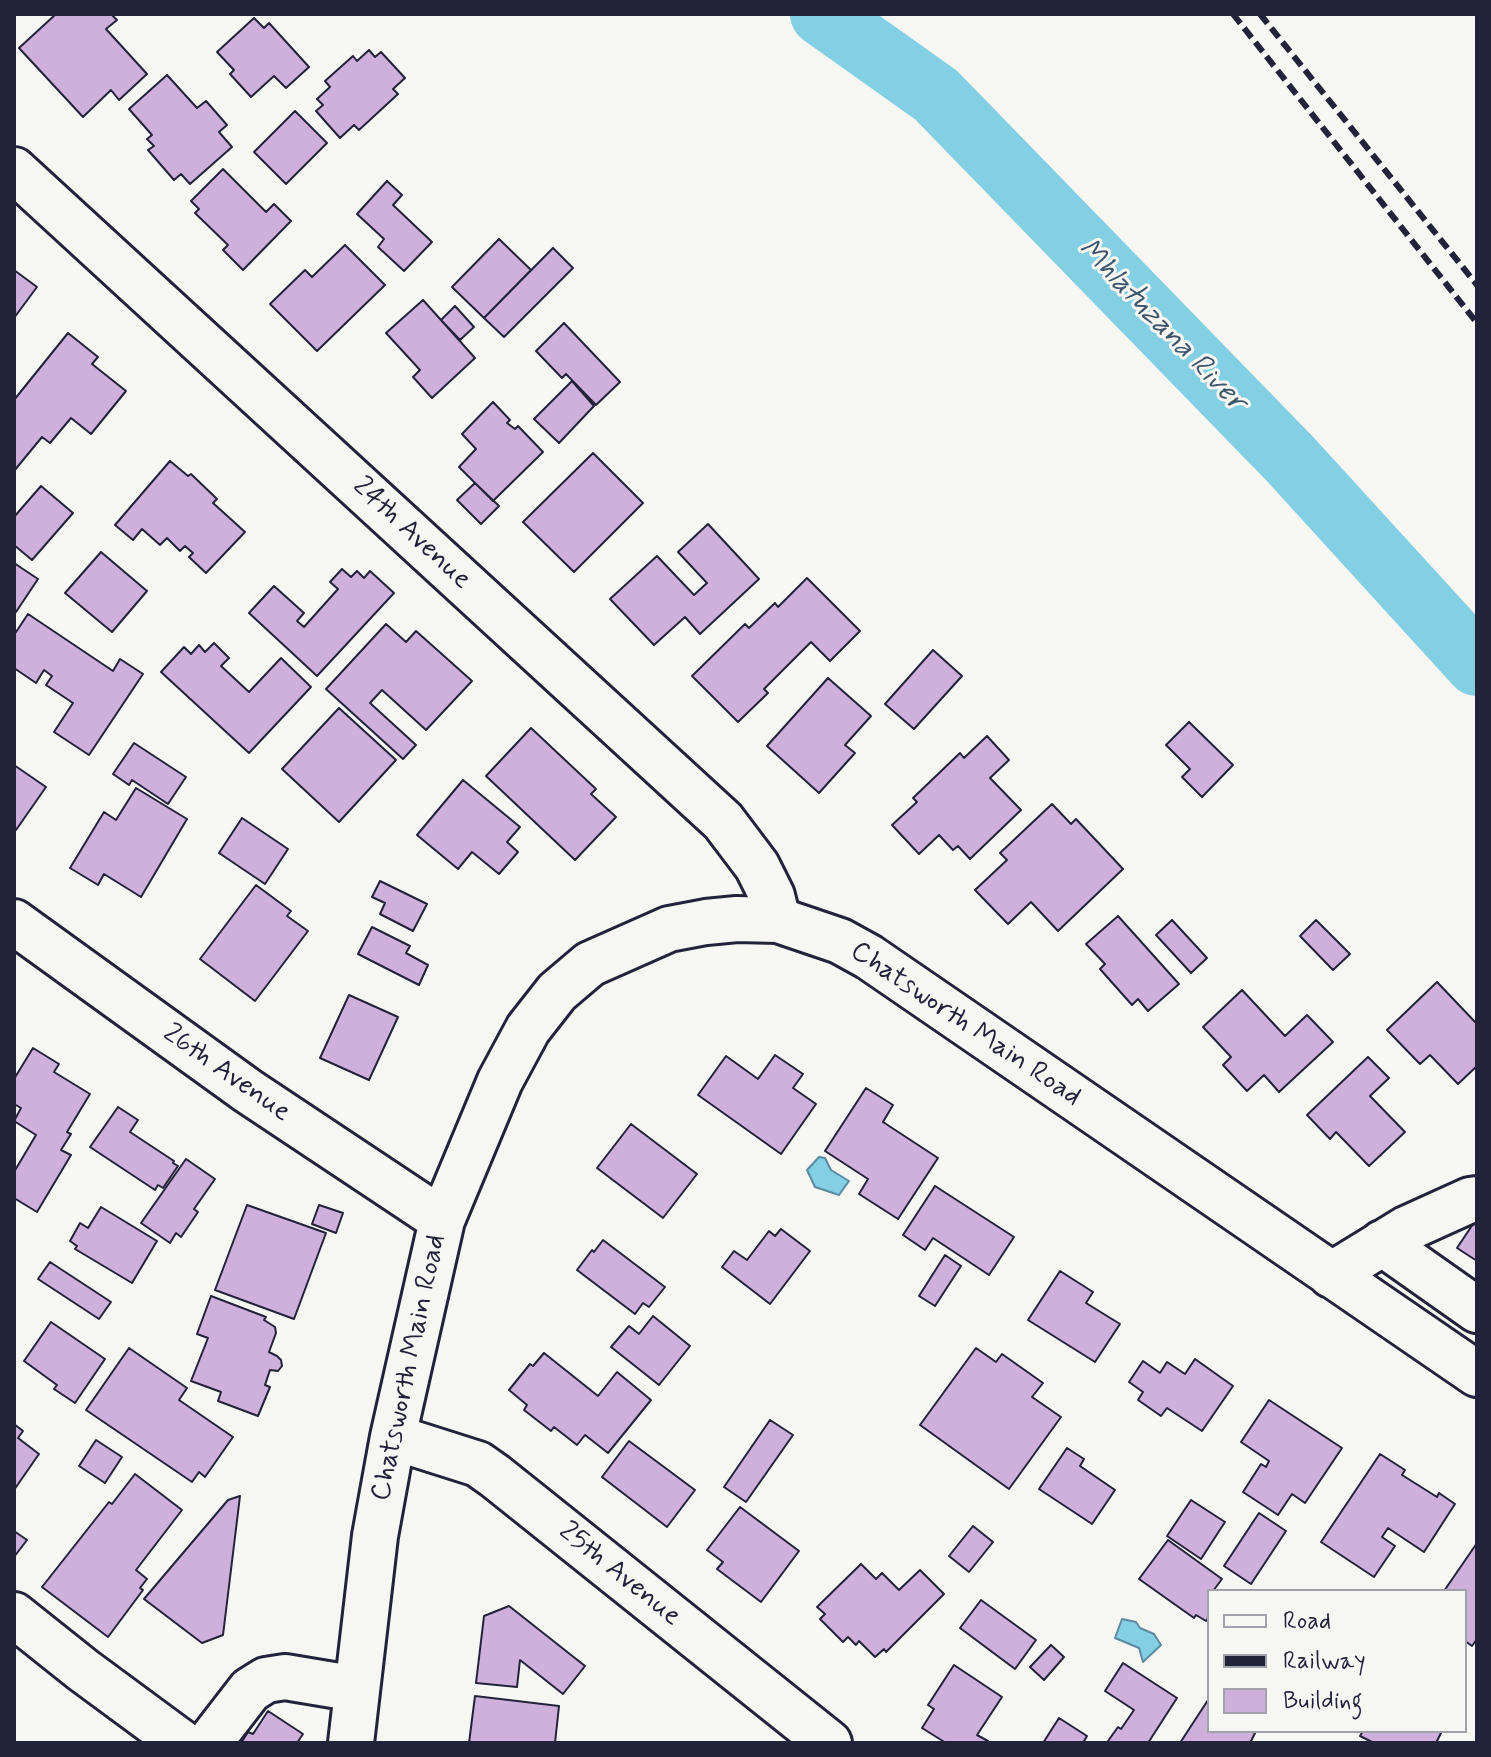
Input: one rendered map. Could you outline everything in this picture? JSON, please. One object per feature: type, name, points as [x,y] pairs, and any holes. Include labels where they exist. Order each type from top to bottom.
[{"type":"street","name":"24th Avenue","points":[[14,170],[723,821],[757,866],[772,896],[778,920]]},
{"type":"street","name":"Chatsworth Main Road","points":[[351,1743],[375,1536],[393,1437],[442,1220],[500,1081],[528,1029],[557,992],[590,964],[669,929],[737,919],[778,920],[840,941],[869,957],[1477,1374]]},
{"type":"street","name":"26th Avenue","points":[[14,922],[248,1091],[442,1220]]},
{"type":"street","points":[[1331,1275],[1419,1223],[1477,1199]]},
{"type":"street","points":[[1382,1243],[1477,1310]]},
{"type":"street","name":"25th Avenue","points":[[393,1437],[478,1464],[829,1743]]},
{"type":"street","points":[[14,1615],[182,1743]]},
{"type":"street","points":[[209,1743],[250,1690],[266,1680],[285,1677],[357,1689]]},
{"type":"water","points":[[819,1157],[825,1158],[831,1170],[849,1181],[839,1195],[815,1187],[807,1170]]},
{"type":"water","points":[[1122,1619],[1136,1622],[1140,1628],[1154,1634],[1161,1645],[1143,1662],[1139,1648],[1115,1638]]},
{"type":"building","points":[[56,14],[111,14],[117,20],[106,29],[147,74],[119,100],[111,90],[83,117],[19,48]]},
{"type":"building","points":[[254,18],[264,28],[269,23],[309,67],[286,88],[274,76],[251,97],[230,74],[234,70],[217,52]]},
{"type":"building","points":[[369,50],[375,57],[381,52],[405,78],[393,89],[398,94],[359,130],[354,125],[340,138],[316,111],[323,105],[317,99],[330,87],[325,81],[353,56],[357,61]]},
{"type":"building","points":[[167,75],[197,108],[206,101],[227,125],[219,132],[232,147],[190,184],[181,174],[174,180],[148,150],[154,146],[147,139],[152,135],[129,109]]},
{"type":"building","points":[[295,111],[327,143],[286,184],[254,152]]},
{"type":"building","points":[[223,169],[266,212],[274,204],[291,221],[243,270],[223,250],[228,245],[195,213],[199,209],[191,201]]},
{"type":"building","points":[[387,181],[402,195],[393,205],[432,242],[404,271],[378,247],[384,239],[357,214]]},
{"type":"building","points":[[499,239],[531,270],[484,318],[452,287]]},
{"type":"building","points":[[345,245],[385,285],[317,351],[270,304],[305,270],[312,277]]},
{"type":"building","points":[[553,248],[573,268],[504,337],[484,318]]},
{"type":"building","points":[[14,270],[37,287],[14,318]]},
{"type":"building","points":[[423,300],[475,358],[432,398],[413,377],[420,370],[386,333]]},
{"type":"building","points":[[455,306],[474,327],[460,340],[441,320]]},
{"type":"building","points":[[564,323],[620,382],[596,405],[566,374],[562,378],[536,351]]},
{"type":"building","points":[[68,333],[98,357],[92,364],[126,391],[91,434],[71,418],[50,443],[42,437],[14,471],[14,400]]},
{"type":"building","points":[[572,381],[594,406],[559,443],[534,419]]},
{"type":"building","points":[[493,402],[510,420],[507,423],[515,429],[518,426],[543,452],[493,501],[459,467],[476,449],[462,434]]},
{"type":"building","points":[[593,453],[643,503],[574,572],[523,522]]},
{"type":"building","points":[[170,461],[188,476],[191,474],[217,499],[213,503],[245,532],[206,573],[189,557],[193,553],[185,546],[180,551],[167,538],[160,545],[142,529],[133,540],[115,525]]},
{"type":"building","points":[[475,483],[499,506],[481,524],[457,500]]},
{"type":"building","points":[[41,486],[73,513],[32,560],[14,545],[14,517]]},
{"type":"building","points":[[708,524],[759,579],[700,634],[685,617],[654,645],[610,599],[657,556],[694,595],[707,583],[678,552]]},
{"type":"building","points":[[101,552],[147,591],[112,632],[65,593]]},
{"type":"building","points":[[14,563],[38,579],[16,612],[14,611]]},
{"type":"building","points":[[342,569],[351,577],[357,571],[364,578],[370,571],[394,593],[317,676],[249,613],[274,586],[304,613],[297,621],[304,627],[338,589],[330,582]]},
{"type":"building","points":[[807,578],[860,631],[830,661],[811,642],[764,689],[768,693],[738,722],[692,676],[745,624],[749,628],[775,603],[778,607]]},
{"type":"building","points":[[28,614],[113,671],[120,659],[143,674],[89,755],[54,732],[73,703],[46,685],[52,676],[44,670],[36,683],[14,668],[14,635]]},
{"type":"building","points":[[386,624],[406,642],[416,631],[472,681],[426,730],[382,690],[370,703],[416,745],[403,759],[326,689]]},
{"type":"building","points":[[214,643],[229,658],[221,666],[249,692],[281,658],[311,687],[249,753],[161,672],[184,647],[191,654],[199,645],[205,652]]},
{"type":"building","points":[[933,650],[962,676],[914,729],[885,704]]},
{"type":"building","points":[[828,678],[871,716],[845,745],[855,753],[819,793],[767,746]]},
{"type":"building","points":[[339,708],[396,760],[339,822],[282,769]]},
{"type":"building","points":[[1189,722],[1233,765],[1202,797],[1182,777],[1190,769],[1166,745]]},
{"type":"building","points":[[531,728],[596,789],[591,794],[616,817],[575,860],[486,776]]},
{"type":"building","points":[[987,736],[1009,760],[990,778],[1021,810],[970,859],[958,846],[953,850],[939,835],[919,854],[892,825],[917,802],[913,798],[960,753],[964,758]]},
{"type":"building","points":[[134,743],[186,777],[168,804],[132,780],[129,785],[113,774]]},
{"type":"building","points":[[14,765],[46,787],[16,830],[14,829]]},
{"type":"building","points":[[463,780],[520,827],[507,842],[518,852],[499,874],[472,852],[458,869],[417,835]]},
{"type":"building","points":[[136,788],[187,819],[141,897],[104,874],[98,885],[70,868],[104,812],[116,820]]},
{"type":"building","points":[[1052,804],[1071,824],[1076,819],[1123,869],[1058,931],[1031,902],[1008,924],[975,890],[1007,860],[1000,853]]},
{"type":"building","points":[[242,818],[288,849],[265,884],[219,853]]},
{"type":"building","points":[[380,881],[427,904],[413,931],[380,914],[385,903],[372,897]]},
{"type":"building","points":[[256,885],[291,911],[287,916],[308,931],[255,1001],[200,959]]},
{"type":"building","points":[[1118,916],[1179,984],[1148,1011],[1138,999],[1132,1005],[1100,969],[1105,964],[1086,944]]},
{"type":"building","points":[[1172,920],[1207,958],[1191,973],[1156,935]]},
{"type":"building","points":[[1316,920],[1350,954],[1333,970],[1300,936]]},
{"type":"building","points":[[372,927],[410,946],[406,953],[428,965],[419,985],[358,954]]},
{"type":"building","points":[[1437,982],[1477,1024],[1477,1066],[1458,1084],[1430,1055],[1420,1064],[1387,1030]]},
{"type":"building","points":[[1242,990],[1285,1036],[1307,1015],[1333,1042],[1279,1092],[1264,1075],[1247,1091],[1223,1065],[1231,1057],[1203,1027]]},
{"type":"building","points":[[349,995],[398,1017],[369,1080],[320,1058]]},
{"type":"building","points":[[33,1048],[59,1064],[54,1072],[90,1094],[67,1132],[71,1134],[61,1150],[71,1155],[37,1212],[14,1198],[14,1172],[36,1135],[14,1121],[21,1108],[14,1104],[14,1079]]},
{"type":"building","points":[[775,1055],[803,1074],[793,1088],[816,1104],[781,1154],[698,1095],[726,1056],[758,1079]]},
{"type":"building","points":[[1368,1057],[1389,1078],[1370,1096],[1405,1132],[1369,1166],[1336,1132],[1330,1139],[1307,1115]]},
{"type":"building","points":[[866,1088],[893,1105],[883,1122],[938,1158],[898,1219],[859,1194],[868,1179],[825,1151]]},
{"type":"building","points":[[118,1107],[138,1120],[130,1132],[178,1166],[163,1188],[158,1185],[155,1190],[90,1147]]},
{"type":"building","points":[[631,1124],[697,1174],[663,1218],[597,1168]]},
{"type":"building","points":[[186,1159],[215,1179],[194,1209],[198,1212],[181,1237],[176,1233],[170,1243],[141,1223]]},
{"type":"building","points":[[935,1186],[1014,1237],[989,1275],[933,1238],[925,1250],[903,1235]]},
{"type":"building","points":[[247,1205],[326,1233],[294,1319],[215,1290]]},
{"type":"building","points":[[319,1205],[343,1213],[336,1233],[312,1224]]},
{"type":"building","points":[[101,1207],[157,1241],[132,1283],[75,1249],[77,1246],[70,1241],[80,1223],[88,1228]]},
{"type":"building","points":[[1477,1218],[1477,1261],[1457,1248]]},
{"type":"building","points":[[781,1229],[810,1251],[770,1304],[722,1267],[734,1251],[747,1260],[769,1231],[775,1236]]},
{"type":"building","points":[[603,1240],[665,1287],[649,1307],[643,1303],[635,1314],[577,1270]]},
{"type":"building","points":[[945,1255],[961,1266],[935,1306],[919,1296]]},
{"type":"building","points":[[50,1262],[111,1302],[99,1319],[38,1279]]},
{"type":"building","points":[[1060,1271],[1093,1292],[1086,1303],[1120,1324],[1095,1362],[1028,1320]]},
{"type":"building","points":[[211,1296],[266,1317],[264,1320],[275,1327],[269,1352],[281,1360],[282,1366],[278,1371],[270,1370],[265,1385],[270,1387],[258,1416],[218,1401],[221,1392],[191,1381],[208,1338],[197,1334]]},
{"type":"building","points":[[653,1316],[690,1346],[659,1385],[611,1347],[629,1326],[639,1334]]},
{"type":"building","points":[[51,1322],[105,1359],[75,1403],[54,1389],[57,1385],[24,1361]]},
{"type":"building","points":[[129,1348],[187,1388],[179,1400],[233,1437],[205,1477],[199,1472],[192,1482],[86,1410]]},
{"type":"building","points":[[976,1348],[996,1362],[1002,1354],[1043,1383],[1032,1397],[1061,1417],[1009,1489],[920,1425]]},
{"type":"building","points":[[544,1353],[598,1396],[617,1372],[651,1400],[608,1453],[585,1435],[577,1445],[554,1427],[551,1431],[524,1410],[527,1405],[509,1390],[530,1364],[533,1366]]},
{"type":"building","points":[[1195,1359],[1233,1386],[1202,1431],[1167,1408],[1161,1416],[1138,1400],[1143,1392],[1129,1382],[1143,1361],[1160,1373],[1167,1362],[1185,1374]]},
{"type":"building","points":[[1269,1400],[1342,1448],[1305,1503],[1292,1494],[1278,1515],[1243,1492],[1261,1464],[1266,1467],[1269,1461],[1241,1442]]},
{"type":"building","points":[[770,1420],[793,1435],[746,1502],[724,1487]]},
{"type":"building","points":[[14,1424],[23,1431],[18,1438],[39,1454],[14,1490]]},
{"type":"building","points":[[96,1440],[122,1457],[105,1483],[79,1466]]},
{"type":"building","points":[[629,1441],[695,1490],[667,1527],[602,1477]]},
{"type":"building","points":[[1067,1448],[1084,1459],[1080,1466],[1115,1490],[1092,1524],[1039,1489]]},
{"type":"building","points":[[1380,1454],[1405,1470],[1402,1475],[1437,1497],[1439,1493],[1455,1504],[1424,1552],[1388,1528],[1382,1537],[1395,1546],[1374,1577],[1321,1542]]},
{"type":"building","points":[[135,1474],[182,1510],[136,1570],[147,1579],[140,1588],[143,1590],[108,1637],[42,1587]]},
{"type":"building","points":[[240,1496],[223,1635],[202,1643],[144,1599],[228,1500]]},
{"type":"building","points":[[1191,1500],[1225,1522],[1201,1559],[1167,1536]]},
{"type":"building","points":[[740,1507],[799,1551],[761,1602],[717,1569],[723,1562],[707,1550]]},
{"type":"building","points":[[1259,1513],[1286,1531],[1251,1584],[1224,1566]]},
{"type":"building","points":[[973,1526],[993,1542],[969,1572],[949,1556]]},
{"type":"building","points":[[14,1531],[27,1540],[14,1557]]},
{"type":"building","points":[[1168,1540],[1222,1579],[1214,1589],[1207,1589],[1206,1621],[1196,1615],[1194,1618],[1139,1579]]},
{"type":"building","points":[[1477,1543],[1477,1639],[1472,1646],[1467,1642],[1467,1589],[1445,1589]]},
{"type":"building","points":[[861,1564],[876,1579],[882,1573],[899,1590],[920,1570],[944,1594],[886,1652],[884,1649],[875,1657],[859,1641],[856,1645],[848,1637],[843,1642],[820,1619],[825,1614],[817,1607]]},
{"type":"building","points":[[981,1600],[1036,1640],[1015,1669],[960,1628]]},
{"type":"building","points":[[509,1606],[585,1666],[563,1694],[520,1660],[517,1687],[476,1683],[484,1616]]},
{"type":"building","points":[[1051,1645],[1064,1657],[1044,1680],[1030,1667]]},
{"type":"building","points":[[1123,1663],[1177,1698],[1148,1743],[1108,1741],[1134,1710],[1105,1691]]},
{"type":"building","points":[[954,1665],[1002,1697],[977,1735],[988,1741],[986,1743],[946,1743],[922,1728],[934,1709],[928,1705]]},
{"type":"building","points":[[475,1696],[559,1706],[555,1743],[469,1743]]},
{"type":"building","points":[[1207,1702],[1207,1733],[1255,1733],[1250,1743],[1180,1743]]},
{"type":"building","points":[[268,1711],[303,1734],[297,1743],[241,1743],[248,1732],[253,1734]]},
{"type":"building","points":[[1059,1718],[1087,1736],[1083,1743],[1043,1743]]},
{"type":"building","points":[[1362,1733],[1441,1733],[1436,1743],[1374,1743],[1360,1736]]},
{"type":"waterway","name":"Mhlatuzana River","points":[[822,14],[936,95],[1290,459],[1477,664]]},
{"type":"railway","points":[[1233,14],[1477,323]]},
{"type":"railway","points":[[1260,14],[1477,285]]}]
